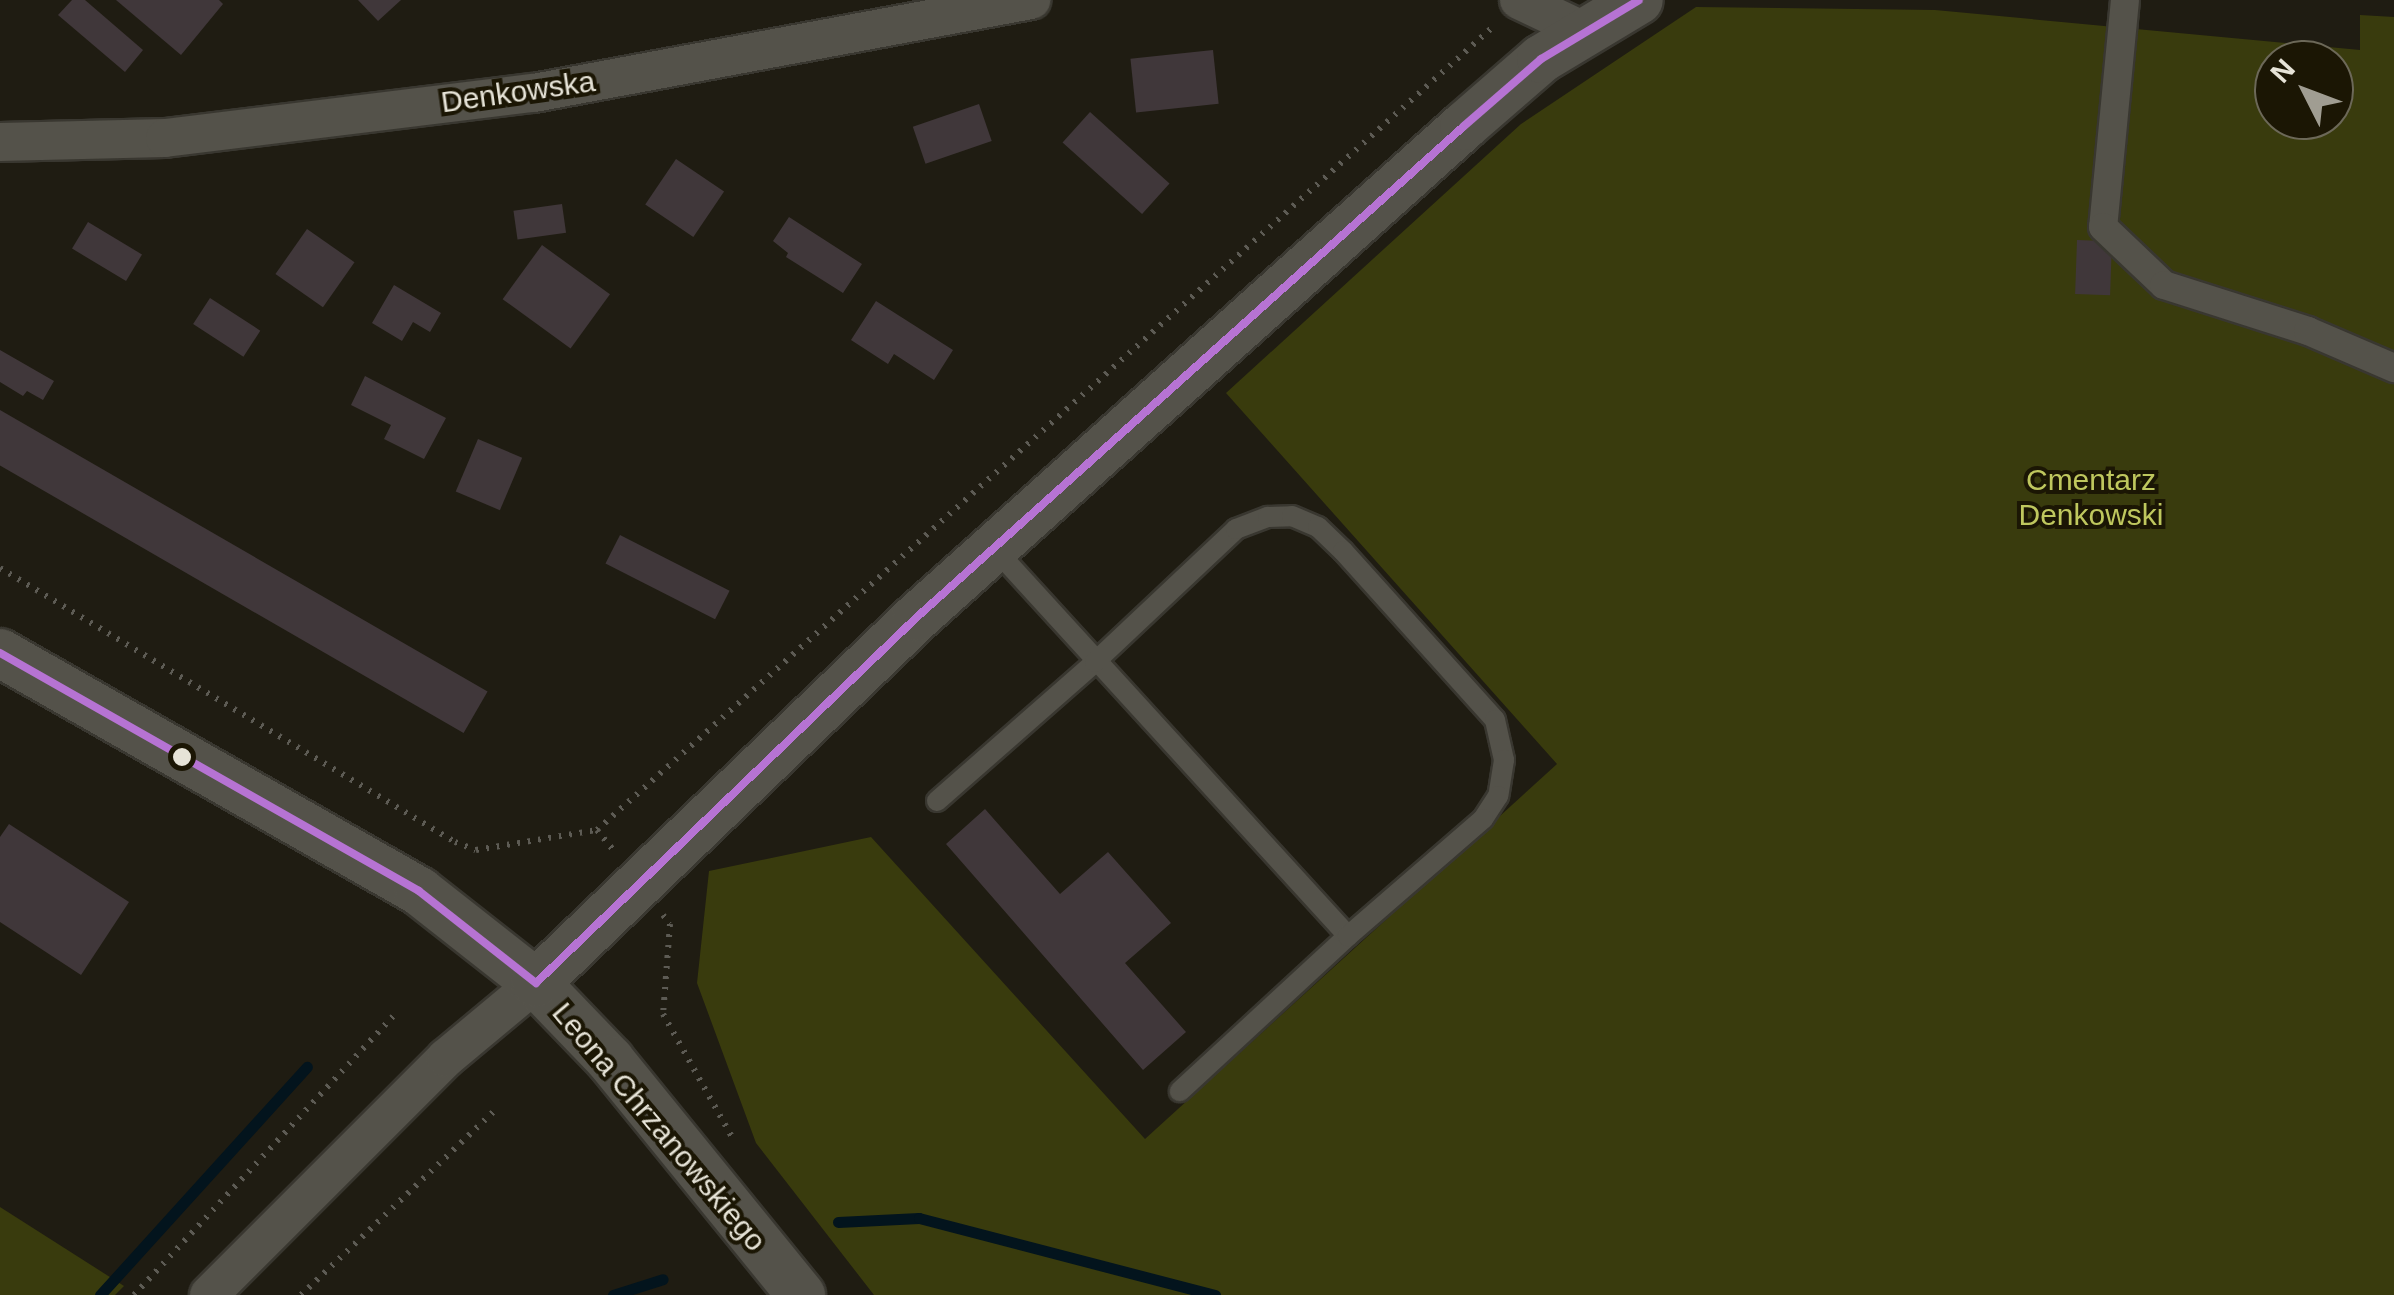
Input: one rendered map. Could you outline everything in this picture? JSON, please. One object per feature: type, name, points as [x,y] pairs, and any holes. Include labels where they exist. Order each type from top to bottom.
[{"type":"street","name":"Denkowska","points":[[0,142],[165,138],[534,92],[1032,0]]},
{"type":"street","points":[[209,1295],[446,1058],[536,983],[642,885],[994,548],[1542,59],[1551,15],[1639,0]]},
{"type":"street","points":[[2125,0],[2103,226],[2164,286],[2308,331],[2394,368]]},
{"type":"street","name":"Leona Chrzanowskiego","points":[[0,653],[403,881],[536,983],[610,1060],[728,1211],[801,1295]]},
{"type":"lane","points":[[937,800],[1095,662],[1236,529],[1268,517],[1292,516],[1318,527],[1495,720],[1504,760],[1498,796],[1483,820],[1348,936],[1180,1091]]},
{"type":"lane","points":[[994,548],[1348,936]]},
{"type":"path","points":[[0,568],[455,842],[476,850],[597,830],[1492,27],[1551,15]]},
{"type":"path","points":[[597,830],[670,924],[663,1014],[734,1142]]},
{"type":"path","points":[[134,1295],[397,1012]]},
{"type":"path","points":[[301,1295],[496,1109]]},
{"type":"green space","name":"Cmentarz Denkowski","points":[[1696,7],[1935,10],[2254,40],[2254,140],[2354,140],[2354,49],[2360,50],[2360,15],[2394,17],[2394,1295],[874,1295],[756,1143],[697,983],[709,871],[871,837],[1145,1139],[1557,764],[1226,393],[1521,124]]},
{"type":"green space","points":[[0,1207],[124,1286],[115,1295],[0,1295]]},
{"type":"building","points":[[72,0],[85,0],[143,50],[125,72],[58,15]]},
{"type":"building","points":[[116,0],[219,0],[223,4],[181,55]]},
{"type":"building","points":[[358,0],[401,0],[378,21]]},
{"type":"building","points":[[1213,50],[1219,104],[1136,112],[1130,59]]},
{"type":"building","points":[[979,104],[992,141],[926,164],[913,127]]},
{"type":"building","points":[[1090,112],[1170,184],[1142,214],[1063,142]]},
{"type":"building","points":[[676,159],[724,191],[693,237],[645,205]]},
{"type":"building","points":[[562,204],[566,233],[518,240],[513,211]]},
{"type":"building","points":[[789,217],[862,264],[843,293],[786,257],[788,253],[773,241]]},
{"type":"building","points":[[88,222],[142,254],[126,281],[72,249]]},
{"type":"building","points":[[307,229],[355,262],[323,307],[275,274]]},
{"type":"building","points":[[2077,240],[2112,241],[2110,295],[2075,294]]},
{"type":"building","points":[[542,245],[610,294],[571,349],[503,299]]},
{"type":"building","points":[[394,285],[441,313],[430,332],[413,322],[402,341],[372,323]]},
{"type":"building","points":[[210,298],[260,331],[243,357],[193,324]]},
{"type":"building","points":[[876,301],[953,350],[934,380],[894,354],[888,364],[851,340]]},
{"type":"building","points":[[0,350],[54,381],[43,400],[27,391],[23,396],[0,382]]},
{"type":"building","points":[[365,376],[446,418],[424,459],[384,439],[391,425],[351,405]]},
{"type":"building","points":[[0,410],[488,692],[464,733],[0,465]]},
{"type":"building","points":[[478,439],[522,458],[500,510],[456,491]]},
{"type":"building","points":[[620,535],[730,591],[715,619],[605,564]]},
{"type":"building","points":[[985,809],[1060,894],[1108,852],[1171,923],[1125,963],[1186,1032],[1143,1070],[946,844]]},
{"type":"building","points":[[9,824],[129,902],[81,975],[0,922],[0,837]]},
{"type":"waterway","points":[[100,1295],[307,1067]]},
{"type":"waterway","points":[[838,1222],[919,1218],[1215,1295]]},
{"type":"waterway","points":[[613,1295],[663,1279]]},
{"type":"transit line","points":[[536,983],[917,617],[1464,126],[1541,59],[1639,0]]},
{"type":"transit line","points":[[0,653],[419,891],[536,983]]}]
